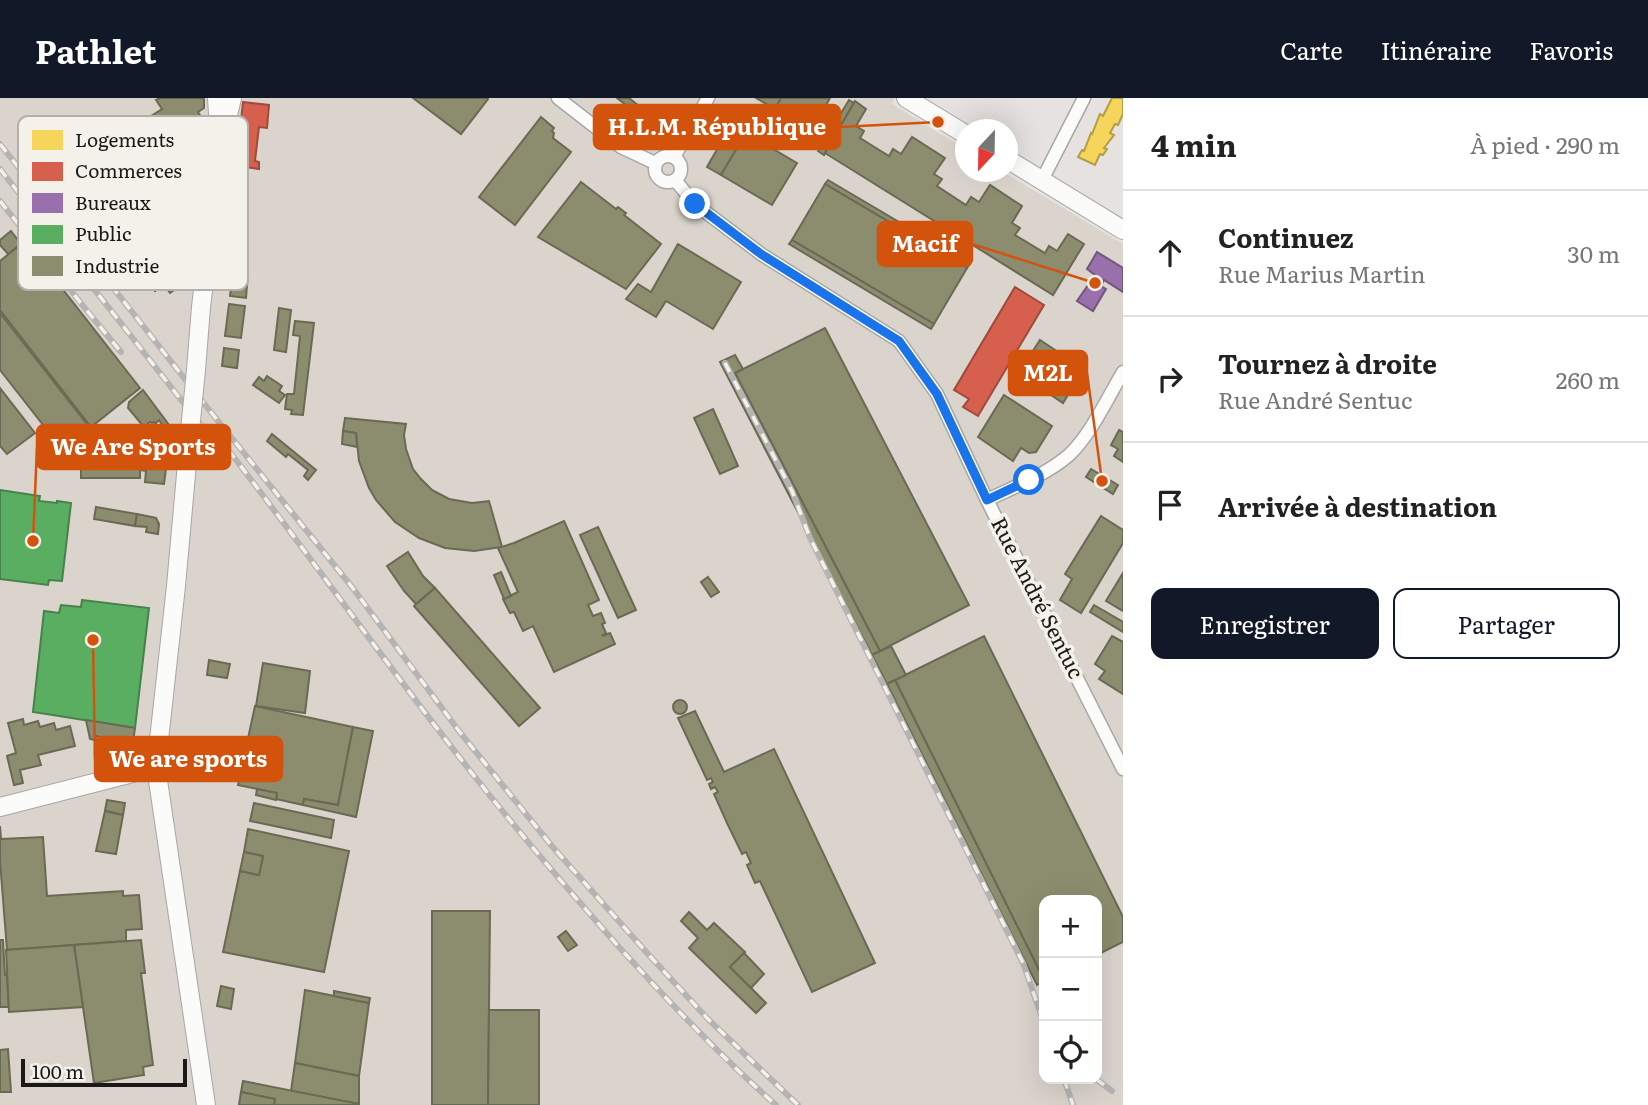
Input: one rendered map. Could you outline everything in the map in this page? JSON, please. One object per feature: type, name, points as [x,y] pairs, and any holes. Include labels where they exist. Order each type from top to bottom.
[{"type":"street","points":[[217,98],[218,116]]},
{"type":"street","points":[[228,116],[232,98]]},
{"type":"street","name":"Rue André Sentuc","points":[[558,98],[621,147],[655,163],[654,172],[659,179],[667,183],[675,180],[695,204],[761,254],[899,341],[937,394],[987,500],[1123,769]]},
{"type":"street","points":[[674,157],[708,98]]},
{"type":"street","points":[[906,98],[955,128]]},
{"type":"street","points":[[926,98],[959,119]]},
{"type":"street","points":[[1044,176],[1084,98]]},
{"type":"street","points":[[655,163],[661,157],[670,155],[680,162],[681,170],[675,180]]},
{"type":"street","points":[[1018,157],[1123,230]]},
{"type":"street","points":[[1018,164],[1123,218]]},
{"type":"street","points":[[203,290],[176,586],[156,767],[206,1105]]},
{"type":"street","points":[[987,500],[1049,469],[1069,454],[1083,438],[1123,372]]},
{"type":"street","points":[[0,807],[156,767]]},
{"type":"shaded area","points":[[0,98],[895,98],[892,104],[955,143],[955,182],[1018,181],[1123,244],[1123,1105],[0,1105]]},
{"type":"building: Logements","points":[[1112,98],[1123,98],[1123,114],[1110,133],[1114,135],[1104,148],[1107,149],[1103,155],[1100,154],[1095,165],[1078,157],[1082,150],[1084,151],[1100,114],[1103,116]]},
{"type":"building: Commerces","points":[[243,102],[269,105],[267,128],[259,127],[255,161],[259,162],[259,169],[248,168],[248,116],[241,116]]},
{"type":"building: Commerces","points":[[1015,287],[1044,305],[978,416],[963,407],[969,399],[954,390]]},
{"type":"building: Bureaux","points":[[1097,252],[1123,268],[1123,292],[1104,280],[1101,286],[1106,289],[1093,311],[1077,301],[1095,275],[1087,269]]},
{"type":"building: Public","points":[[0,490],[40,496],[39,501],[71,503],[62,581],[49,580],[48,585],[0,579]]},
{"type":"building: Public","points":[[82,600],[149,608],[135,728],[33,712],[44,611],[59,613],[61,605],[81,607]]},
{"type":"building: Industrie","points":[[203,98],[204,108],[198,112],[201,116],[151,116],[162,109],[156,100]]},
{"type":"building: Industrie","points":[[413,98],[487,98],[488,99],[461,134]]},
{"type":"building: Industrie","points":[[617,98],[629,98],[639,106],[635,112]]},
{"type":"building: Industrie","points":[[756,98],[781,98],[775,109]]},
{"type":"building: Industrie","points":[[781,98],[830,98],[821,114],[814,109],[804,126],[775,109]]},
{"type":"building: Industrie","points":[[849,100],[854,103],[824,155],[818,151]]},
{"type":"building: Industrie","points":[[855,101],[866,109],[856,126],[864,131],[860,138],[889,156],[893,149],[901,154],[912,137],[945,158],[934,174],[942,179],[937,186],[966,205],[971,197],[979,202],[990,185],[1022,206],[1012,223],[1020,228],[1015,235],[1045,253],[1049,246],[1057,251],[1068,234],[1084,244],[1053,295],[825,153]]},
{"type":"building: Industrie","points":[[541,117],[554,128],[553,138],[571,152],[515,225],[479,197]]},
{"type":"building: Industrie","points":[[731,125],[746,133],[721,175],[707,167]]},
{"type":"building: Industrie","points":[[746,133],[797,163],[772,205],[721,175]]},
{"type":"building: Industrie","points":[[828,180],[970,264],[967,268],[825,184]]},
{"type":"building: Industrie","points":[[581,182],[616,209],[618,207],[626,213],[624,215],[661,244],[626,289],[538,237]]},
{"type":"building: Industrie","points":[[825,184],[967,268],[934,324],[792,240]]},
{"type":"building: Industrie","points":[[11,231],[18,240],[18,246],[8,254],[0,245],[0,240]]},
{"type":"building: Industrie","points":[[792,240],[934,324],[931,329],[789,244]]},
{"type":"building: Industrie","points":[[678,244],[741,282],[713,329],[666,301],[656,317],[626,299],[638,284],[651,292]]},
{"type":"building: Industrie","points":[[18,247],[18,290],[63,290],[140,388],[91,427],[0,310],[0,261]]},
{"type":"building: Industrie","points":[[231,290],[247,290],[246,298],[230,296]]},
{"type":"building: Industrie","points":[[229,304],[245,306],[241,338],[225,336]]},
{"type":"building: Industrie","points":[[279,308],[291,310],[286,352],[274,350]]},
{"type":"building: Industrie","points":[[0,313],[90,428],[62,449],[0,370]]},
{"type":"building: Industrie","points":[[295,321],[314,323],[303,415],[291,414],[292,410],[285,409],[287,394],[294,394],[300,336],[293,335]]},
{"type":"building: Industrie","points":[[825,328],[969,605],[880,651],[735,373]]},
{"type":"building: Industrie","points":[[1040,340],[1084,369],[1063,403],[1051,395],[1056,389],[1022,368]]},
{"type":"building: Industrie","points":[[224,348],[239,350],[237,368],[222,366]]},
{"type":"building: Industrie","points":[[735,355],[743,369],[735,373],[880,651],[872,655],[720,362]]},
{"type":"building: Industrie","points":[[267,376],[282,386],[279,391],[285,395],[279,403],[253,385],[259,377],[264,381]]},
{"type":"building: Industrie","points":[[0,388],[35,433],[7,454],[0,446]]},
{"type":"building: Industrie","points":[[143,390],[169,425],[165,429],[159,420],[144,427],[128,408],[129,402]]},
{"type":"building: Industrie","points":[[1004,395],[1052,426],[1036,452],[1029,453],[1021,448],[1013,461],[978,437]]},
{"type":"building: Industrie","points":[[713,409],[738,466],[720,474],[694,418]]},
{"type":"building: Industrie","points":[[345,418],[406,424],[406,449],[413,469],[432,490],[449,499],[472,503],[489,501],[502,547],[474,551],[445,548],[419,538],[395,522],[369,488],[359,461],[356,433],[343,431]]},
{"type":"building: Industrie","points":[[1119,430],[1123,432],[1123,462],[1114,456],[1118,449],[1111,445]]},
{"type":"building: Industrie","points":[[343,431],[356,433],[357,447],[342,444]]},
{"type":"building: Industrie","points":[[272,434],[316,470],[308,480],[304,476],[308,470],[267,441]]},
{"type":"building: Industrie","points":[[146,443],[169,446],[164,484],[145,482],[146,471],[140,470],[140,478],[81,478],[81,462],[107,462],[106,450],[140,449],[141,465],[142,461],[144,462]]},
{"type":"building: Industrie","points":[[1091,469],[1118,485],[1113,494],[1086,477]]},
{"type":"building: Industrie","points":[[96,507],[137,514],[135,526],[94,519]]},
{"type":"building: Industrie","points":[[137,514],[156,518],[159,524],[158,534],[146,532],[147,527],[135,526]]},
{"type":"building: Industrie","points":[[1101,516],[1123,530],[1123,543],[1081,613],[1060,600],[1072,579],[1065,574]]},
{"type":"building: Industrie","points":[[564,521],[599,600],[588,605],[593,616],[601,613],[606,633],[602,636],[610,633],[615,644],[554,672],[533,626],[523,631],[514,612],[510,613],[503,599],[518,592],[498,548]]},
{"type":"building: Industrie","points":[[598,527],[636,610],[618,618],[580,535]]},
{"type":"building: Industrie","points":[[408,552],[423,576],[435,588],[416,604],[387,566]]},
{"type":"building: Industrie","points":[[501,572],[511,596],[504,599],[494,575]]},
{"type":"building: Industrie","points":[[1123,573],[1123,611],[1106,601]]},
{"type":"building: Industrie","points":[[708,577],[719,592],[711,597],[701,582]]},
{"type":"building: Industrie","points":[[435,588],[540,708],[519,726],[414,606]]},
{"type":"building: Industrie","points":[[1094,605],[1123,622],[1123,632],[1090,612]]},
{"type":"building: Industrie","points":[[984,636],[1123,917],[1123,942],[1102,952],[1102,895],[1039,895],[1039,970],[895,680]]},
{"type":"building: Industrie","points":[[1112,636],[1123,642],[1123,694],[1099,679],[1105,671],[1095,664]]},
{"type":"building: Industrie","points":[[891,646],[906,675],[887,684],[872,655]]},
{"type":"building: Industrie","points":[[209,660],[230,664],[227,678],[207,675]]},
{"type":"building: Industrie","points":[[263,663],[310,671],[305,713],[256,706]]},
{"type":"building: Industrie","points":[[895,680],[1039,970],[1037,985],[887,684]]},
{"type":"building: Industrie","points":[[680,700],[685,702],[685,712],[680,714],[675,712],[673,707],[675,702]]},
{"type":"building: Industrie","points":[[255,706],[353,727],[338,805],[304,799],[303,805],[276,799],[277,793],[238,785]]},
{"type":"building: Industrie","points":[[695,711],[724,772],[774,749],[875,963],[812,992],[760,881],[755,883],[747,865],[751,863],[746,852],[742,854],[714,794],[718,792],[715,787],[711,789],[709,784],[713,782],[711,778],[707,780],[678,718]]},
{"type":"building: Industrie","points":[[23,719],[24,725],[38,721],[40,727],[54,723],[56,730],[70,726],[75,746],[38,755],[41,765],[20,770],[23,783],[14,785],[7,756],[16,753],[8,723]]},
{"type":"building: Industrie","points":[[86,720],[135,728],[133,742],[131,745],[110,744],[104,743],[105,738],[96,736],[95,740],[90,739]]},
{"type":"building: Industrie","points":[[353,727],[373,731],[356,817],[303,805],[304,799],[338,805]]},
{"type":"building: Industrie","points":[[257,789],[277,793],[276,800],[256,795]]},
{"type":"building: Industrie","points":[[107,800],[125,803],[123,815],[105,811]]},
{"type":"building: Industrie","points":[[254,803],[334,820],[331,838],[250,821]]},
{"type":"building: Industrie","points":[[105,811],[123,815],[116,854],[96,851]]},
{"type":"building: Industrie","points":[[0,826],[1,839],[43,837],[47,896],[123,891],[123,896],[139,895],[142,929],[126,930],[126,941],[7,950]]},
{"type":"building: Industrie","points":[[248,829],[349,851],[324,972],[223,952],[240,871],[259,875],[263,856],[244,852]]},
{"type":"building: Industrie","points":[[244,852],[263,856],[259,875],[240,871]]},
{"type":"building: Industrie","points":[[432,911],[490,911],[488,1105],[432,1105]]},
{"type":"building: Industrie","points":[[689,912],[707,930],[714,923],[745,952],[730,967],[766,1003],[756,1013],[689,948],[698,938],[681,921]]},
{"type":"building: Industrie","points":[[566,931],[577,945],[568,951],[558,937]]},
{"type":"building: Industrie","points":[[0,940],[3,940],[9,1007],[0,1007]]},
{"type":"building: Industrie","points":[[141,940],[145,973],[141,973],[153,1065],[143,1067],[144,1075],[94,1083],[74,945]]},
{"type":"building: Industrie","points":[[74,945],[83,1007],[9,1012],[6,950]]},
{"type":"building: Industrie","points":[[744,953],[764,974],[751,988],[730,967]]},
{"type":"building: Industrie","points":[[221,986],[234,989],[231,1009],[217,1006]]},
{"type":"building: Industrie","points":[[305,990],[369,1003],[359,1076],[295,1063]]},
{"type":"building: Industrie","points":[[334,991],[370,998],[369,1003],[334,996]]},
{"type":"building: Industrie","points":[[489,1010],[539,1010],[539,1105],[488,1105]]},
{"type":"building: Industrie","points":[[8,1049],[11,1092],[0,1092],[0,1050]]},
{"type":"building: Industrie","points":[[295,1063],[359,1076],[359,1104],[291,1091]]},
{"type":"building: Industrie","points":[[243,1081],[359,1105],[274,1105],[275,1099],[241,1092]]},
{"type":"building: Industrie","points":[[241,1092],[275,1099],[274,1105],[239,1105]]},
{"type":"railway","points":[[0,144],[18,167]]},
{"type":"railway","points":[[0,169],[18,192]]},
{"type":"railway","points":[[0,201],[18,224]]},
{"type":"railway","points":[[71,290],[121,352]]},
{"type":"railway","points":[[95,290],[218,447]]},
{"type":"railway","points":[[115,290],[352,587],[459,731],[551,845],[707,1018],[798,1105]]},
{"type":"railway","points":[[725,363],[792,491],[810,538],[1023,963],[1043,1021]]},
{"type":"railway","points":[[216,434],[492,799],[657,988],[715,1048],[776,1105]]},
{"type":"railway","points":[[1066,1084],[1073,1105]]},
{"type":"railway","points":[[1102,1084],[1112,1091]]},
{"type":"place","name":"H.L.M. République","points":[[938,122]]},
{"type":"place","name":"Macif","points":[[1095,283]]},
{"type":"place","name":"M2L","points":[[1102,481]]},
{"type":"place","name":"We Are Sports","points":[[33,541]]},
{"type":"place","name":"We are sports","points":[[93,640]]},
{"type":"route","points":[[695,204],[761,254],[899,341],[937,394],[987,500],[1029,480]]}]
